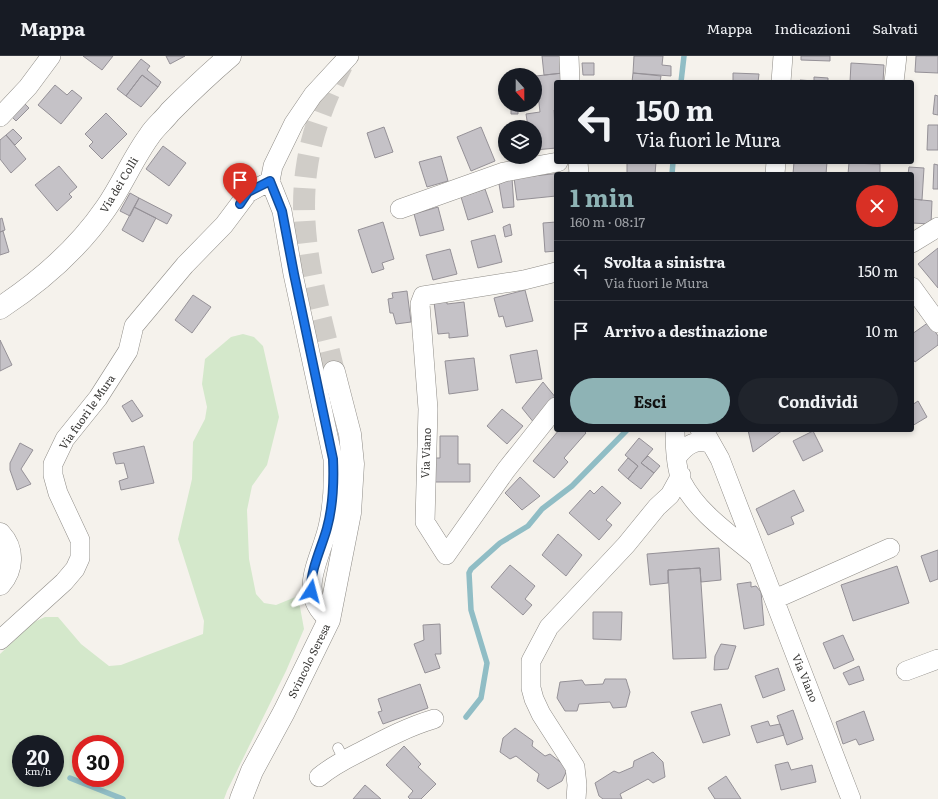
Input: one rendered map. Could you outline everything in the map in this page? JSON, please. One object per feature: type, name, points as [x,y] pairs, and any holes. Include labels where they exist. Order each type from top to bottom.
[{"type":"main road","name":"Via dei Colli","points":[[0,307],[24,292],[56,265],[90,230],[107,206],[124,174],[151,133],[200,82],[230,56]]},
{"type":"main road","name":"Svincolo Seresa","points":[[241,799],[252,772],[284,712],[329,620],[350,513],[354,464],[350,434],[334,372]]},
{"type":"main road","points":[[0,534],[6,542],[11,560],[9,571],[0,584]]},
{"type":"street","points":[[0,117],[28,87],[51,56]]},
{"type":"street","points":[[329,620],[319,612],[315,605],[311,584],[328,525],[334,481],[333,459],[282,211],[270,181],[272,166],[294,123],[312,95],[349,56]]},
{"type":"street","points":[[569,56],[570,80]]},
{"type":"street","points":[[781,80],[783,56]]},
{"type":"street","points":[[894,80],[897,56]]},
{"type":"street","points":[[400,209],[504,172],[554,163]]},
{"type":"street","name":"Via fuori le Mura","points":[[0,640],[64,582],[80,558],[80,540],[58,493],[53,475],[53,464],[65,439],[98,398],[128,351],[134,326],[185,265],[224,225],[248,192],[270,181]]},
{"type":"street","points":[[914,242],[934,229]]},
{"type":"street","name":"Via Viano","points":[[554,272],[524,280],[423,296],[420,304],[428,409],[424,522],[446,555],[506,470],[554,410]]},
{"type":"street","points":[[914,290],[938,323]]},
{"type":"street","name":"Via Viano","points":[[675,432],[682,481],[696,502],[758,558]]},
{"type":"street","points":[[576,799],[576,767],[541,714],[534,699],[531,688],[531,661],[549,627],[626,545],[672,491],[687,445],[696,441],[704,441],[706,437]]},
{"type":"street","name":"Via Viano","points":[[706,437],[720,459],[851,799]]},
{"type":"street","points":[[711,517],[723,518],[730,516],[735,500]]},
{"type":"street","points":[[657,507],[673,503],[696,502]]},
{"type":"street","points":[[775,599],[890,548]]},
{"type":"street","points":[[906,671],[938,659]]},
{"type":"street","points":[[319,777],[330,768],[342,753],[411,726],[434,719]]},
{"type":"green space","points":[[243,334],[254,337],[263,346],[279,417],[267,465],[252,486],[247,510],[249,559],[256,594],[264,603],[276,605],[298,596],[304,629],[286,671],[224,799],[0,799],[0,654],[34,622],[45,617],[58,617],[81,644],[109,666],[121,665],[203,634],[204,621],[178,539],[192,479],[193,442],[205,419],[207,407],[202,384],[205,359],[231,337]]},
{"type":"building","points":[[83,56],[113,56],[102,70]]},
{"type":"building","points":[[166,56],[185,56],[170,64]]},
{"type":"building","points":[[542,56],[562,56],[563,73],[544,75]]},
{"type":"building","points":[[634,56],[663,56],[662,65],[671,66],[671,76],[633,73]]},
{"type":"building","points":[[801,56],[830,56],[830,61],[801,60]]},
{"type":"building","points":[[916,56],[938,56],[938,73],[915,72]]},
{"type":"building","points":[[141,59],[150,66],[147,70],[161,82],[158,87],[142,75],[126,96],[117,89]]},
{"type":"building","points":[[582,63],[594,63],[594,75],[583,75]]},
{"type":"building","points":[[851,63],[884,65],[883,80],[850,80]]},
{"type":"building","points":[[563,73],[564,80],[554,80],[554,148],[542,149],[542,120],[527,120],[526,114],[542,112],[542,75]]},
{"type":"building","points":[[633,73],[661,76],[660,80],[632,80]]},
{"type":"building","points":[[733,73],[759,74],[758,80],[733,80]]},
{"type":"building","points":[[142,75],[158,87],[141,107],[126,96]]},
{"type":"building","points":[[814,77],[828,78],[828,80],[814,80]]},
{"type":"building","points":[[55,85],[67,95],[72,90],[82,98],[61,124],[38,105]]},
{"type":"building","points":[[935,95],[938,96],[938,115],[933,114]]},
{"type":"building","points":[[23,102],[29,108],[16,121],[10,115]]},
{"type":"building","points":[[511,112],[518,112],[518,114],[511,114]]},
{"type":"building","points":[[106,113],[127,134],[102,159],[89,146],[93,142],[85,134]]},
{"type":"building","points":[[928,125],[938,125],[938,150],[927,150]]},
{"type":"building","points":[[384,127],[393,152],[375,158],[367,133]]},
{"type":"building","points":[[481,127],[495,161],[471,171],[457,137]]},
{"type":"building","points":[[13,129],[22,138],[15,145],[6,135]]},
{"type":"building","points":[[6,135],[26,159],[11,173],[0,159],[0,140]]},
{"type":"building","points":[[163,146],[186,163],[169,186],[146,169]]},
{"type":"building","points":[[441,156],[448,181],[427,187],[419,162]]},
{"type":"building","points":[[627,164],[656,164],[655,172],[627,172]]},
{"type":"building","points":[[794,164],[827,164],[826,172],[793,172]]},
{"type":"building","points":[[849,164],[880,164],[880,172],[848,172]]},
{"type":"building","points":[[934,164],[938,165],[938,189],[933,189]]},
{"type":"building","points":[[59,166],[77,187],[69,194],[72,197],[57,211],[35,185]]},
{"type":"building","points":[[909,167],[924,168],[922,200],[914,199],[914,172],[908,172]]},
{"type":"building","points":[[554,174],[554,196],[517,200],[514,178]]},
{"type":"building","points":[[512,178],[514,207],[503,208],[499,184]]},
{"type":"building","points":[[485,189],[493,212],[468,220],[461,197]]},
{"type":"building","points":[[130,193],[139,198],[130,216],[120,211]]},
{"type":"building","points":[[139,198],[172,215],[167,224],[134,207]]},
{"type":"building","points":[[914,199],[932,201],[931,224],[914,223]]},
{"type":"building","points":[[134,207],[156,218],[143,242],[122,230]]},
{"type":"building","points":[[438,207],[444,230],[420,236],[414,214]]},
{"type":"building","points":[[2,218],[5,230],[0,232],[0,219]]},
{"type":"building","points":[[383,222],[394,259],[382,263],[384,269],[372,273],[358,230]]},
{"type":"building","points":[[554,222],[554,251],[545,252],[543,223]]},
{"type":"building","points":[[510,224],[512,235],[505,237],[503,227]]},
{"type":"building","points":[[3,231],[9,252],[0,255],[0,232]]},
{"type":"building","points":[[495,235],[502,262],[478,268],[471,241]]},
{"type":"building","points":[[938,248],[938,288],[918,264]]},
{"type":"building","points":[[450,249],[457,274],[433,280],[426,255]]},
{"type":"building","points":[[525,290],[533,321],[506,327],[503,316],[499,317],[494,298]]},
{"type":"building","points":[[407,291],[411,322],[396,324],[393,313],[390,313],[388,299],[393,298],[392,293]]},
{"type":"building","points":[[193,295],[211,307],[192,333],[175,320]]},
{"type":"building","points":[[447,300],[447,304],[464,302],[468,336],[449,338],[449,333],[438,334],[434,302]]},
{"type":"building","points":[[929,322],[938,336],[938,345],[915,362],[914,361],[914,333]]},
{"type":"building","points":[[0,340],[12,365],[0,371]]},
{"type":"building","points":[[537,350],[542,379],[516,383],[510,355]]},
{"type":"building","points":[[474,358],[478,390],[449,394],[445,361]]},
{"type":"building","points":[[543,382],[554,396],[554,400],[535,424],[522,408]]},
{"type":"building","points":[[132,400],[143,416],[132,422],[122,406]]},
{"type":"building","points":[[918,401],[927,417],[914,425],[914,404]]},
{"type":"building","points":[[502,409],[523,426],[507,444],[487,426]]},
{"type":"building","points":[[557,432],[586,433],[564,458],[568,462],[554,478],[533,461]]},
{"type":"building","points":[[748,432],[780,432],[753,452]]},
{"type":"building","points":[[814,432],[823,451],[803,461],[793,441]]},
{"type":"building","points":[[440,436],[458,436],[458,464],[470,464],[470,482],[435,482],[435,458],[440,458]]},
{"type":"building","points":[[639,438],[653,449],[641,463],[654,473],[641,489],[628,479],[638,466],[625,455]]},
{"type":"building","points":[[20,443],[33,450],[21,469],[31,484],[17,490],[10,470],[10,463]]},
{"type":"building","points":[[144,446],[154,483],[121,490],[119,481],[128,478],[124,463],[116,464],[113,453]]},
{"type":"building","points":[[648,456],[660,466],[654,473],[641,463]]},
{"type":"building","points":[[628,458],[638,466],[628,479],[618,470]]},
{"type":"building","points":[[520,477],[540,496],[522,510],[505,493]]},
{"type":"building","points":[[602,486],[621,503],[606,520],[612,525],[599,540],[569,513],[590,490],[594,494]]},
{"type":"building","points":[[794,490],[804,511],[791,517],[794,524],[768,535],[756,509]]},
{"type":"building","points":[[558,534],[582,555],[566,576],[542,555]]},
{"type":"building","points":[[719,548],[721,580],[701,582],[700,568],[668,570],[668,583],[650,585],[647,554]]},
{"type":"building","points":[[938,550],[938,579],[930,582],[921,556]]},
{"type":"building","points":[[510,565],[535,586],[525,599],[532,605],[523,615],[491,587]]},
{"type":"building","points":[[897,566],[909,603],[853,621],[841,585]]},
{"type":"building","points":[[700,568],[706,658],[673,659],[668,570]]},
{"type":"building","points":[[751,582],[751,587],[756,586],[761,592],[764,625],[744,629],[737,584]]},
{"type":"building","points":[[593,612],[622,612],[621,640],[593,639]]},
{"type":"building","points":[[440,624],[441,654],[435,654],[440,668],[425,673],[414,644],[424,640],[423,625]]},
{"type":"building","points":[[843,635],[854,660],[834,669],[823,643]]},
{"type":"building","points":[[721,644],[736,646],[728,669],[714,670],[715,656]]},
{"type":"building","points":[[859,666],[864,680],[849,685],[843,673]]},
{"type":"building","points":[[778,668],[785,690],[763,698],[755,676]]},
{"type":"building","points":[[605,679],[626,679],[630,692],[626,707],[613,708],[610,702],[579,704],[577,711],[565,711],[557,698],[560,682],[582,680],[585,685],[603,684]]},
{"type":"building","points":[[420,684],[428,708],[383,724],[378,712],[382,711],[378,699]]},
{"type":"building","points":[[721,704],[730,735],[703,743],[691,712]]},
{"type":"building","points":[[793,710],[803,739],[787,745],[777,716]]},
{"type":"building","points":[[864,711],[874,740],[859,745],[856,739],[843,744],[836,722]]},
{"type":"building","points":[[768,721],[770,726],[780,724],[784,735],[757,743],[751,726]]},
{"type":"building","points":[[515,728],[533,741],[532,746],[545,756],[550,754],[568,768],[562,781],[548,789],[537,781],[539,774],[516,756],[510,759],[500,752],[503,738]]},
{"type":"building","points":[[404,746],[421,764],[418,767],[436,784],[421,799],[410,799],[408,797],[413,791],[386,765]]},
{"type":"building","points":[[653,752],[663,762],[665,777],[653,783],[648,779],[620,794],[622,799],[603,799],[599,796],[595,783],[614,771],[619,773],[633,767],[634,761]]},
{"type":"building","points":[[788,762],[791,770],[812,765],[816,782],[781,790],[775,765]]},
{"type":"building","points":[[726,776],[741,799],[715,799],[708,788]]},
{"type":"building","points":[[365,785],[381,799],[353,799]]},
{"type":"waterway","points":[[681,80],[684,56]]},
{"type":"waterway","points":[[672,172],[673,164]]},
{"type":"waterway","points":[[466,717],[481,698],[487,663],[471,610],[469,573],[471,569],[500,543],[528,526],[542,509],[572,486],[625,432]]},
{"type":"waterway","points":[[70,778],[123,799]]},
{"type":"tunnel","points":[[334,372],[310,270],[306,244],[304,192],[312,140],[330,89],[342,65]]},
{"type":"route","points":[[240,204],[248,192],[270,181],[282,211],[333,459],[334,481],[328,525],[312,579],[311,591]]}]
